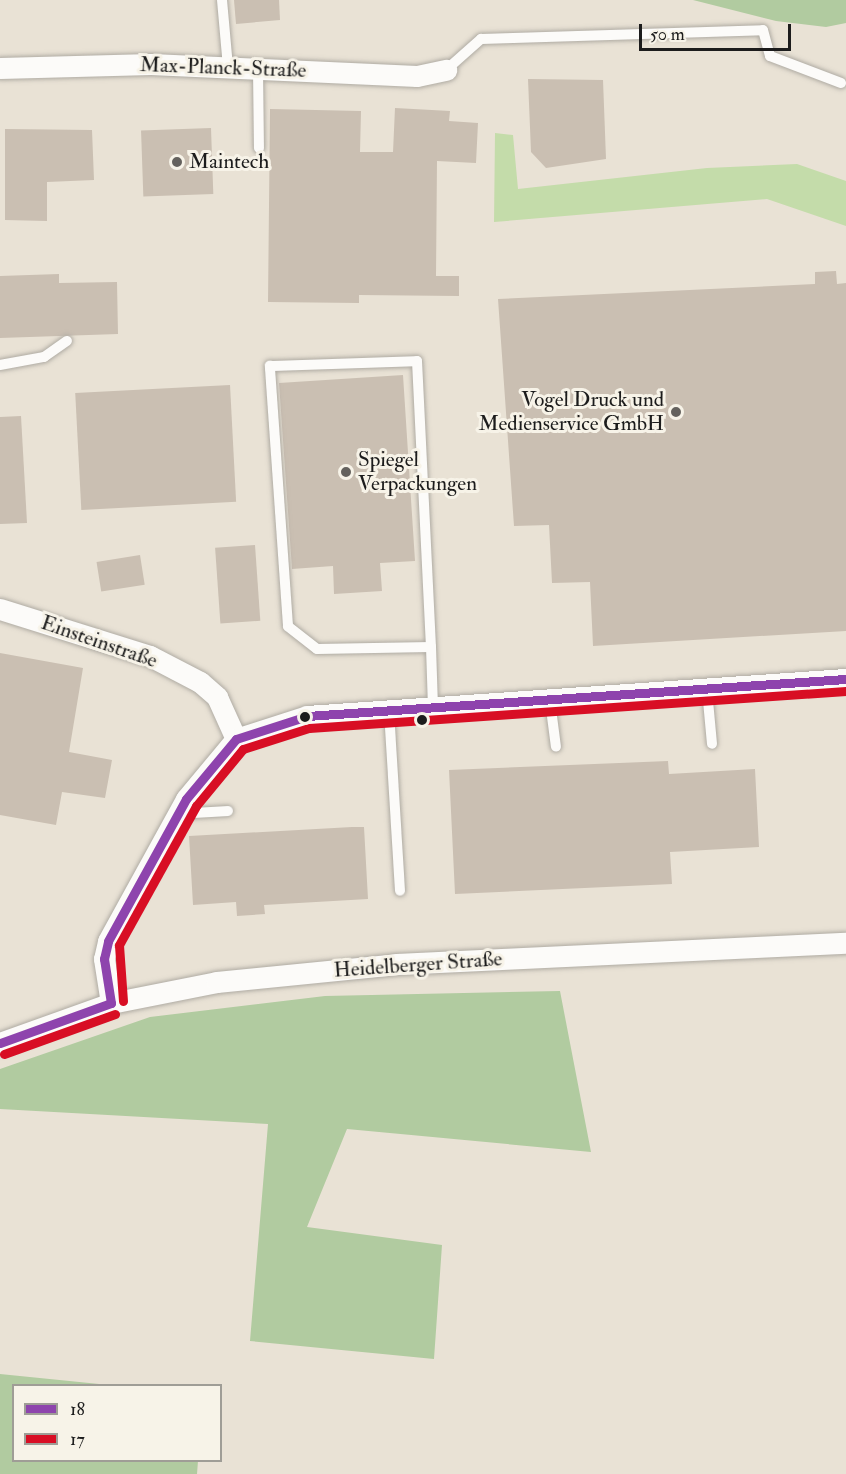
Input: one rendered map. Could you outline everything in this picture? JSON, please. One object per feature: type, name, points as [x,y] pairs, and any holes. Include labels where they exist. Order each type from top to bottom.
[{"type":"street","name":"Max-Planck-Straße","points":[[0,68],[228,68],[417,76],[446,70]]},
{"type":"street","name":"Einsteinstraße","points":[[0,609],[150,656],[200,682],[217,698],[236,739]]},
{"type":"street","points":[[111,1003],[104,959],[108,941],[202,773],[236,739],[307,716],[846,679]]},
{"type":"street","name":"Heidelberger Straße","points":[[0,1043],[111,1003],[217,982],[396,964],[846,943]]},
{"type":"lane","points":[[222,0],[228,68]]},
{"type":"lane","points":[[446,70],[481,39],[763,30],[770,56],[841,83]]},
{"type":"lane","points":[[258,69],[259,148]]},
{"type":"lane","points":[[0,365],[44,357],[68,341]]},
{"type":"lane","points":[[430,647],[317,649],[288,626],[270,366],[417,361],[433,708]]},
{"type":"lane","points":[[707,690],[712,744]]},
{"type":"lane","points":[[550,701],[556,747]]},
{"type":"lane","points":[[389,711],[400,891]]},
{"type":"lane","points":[[177,814],[228,811]]},
{"type":"green space","points":[[693,0],[846,0],[846,23],[826,27],[776,21]]},
{"type":"green space","points":[[495,133],[513,135],[518,189],[707,168],[797,164],[846,181],[846,226],[767,199],[494,222]]},
{"type":"green space","points":[[560,991],[591,1152],[347,1129],[307,1227],[442,1245],[434,1359],[250,1341],[268,1124],[0,1109],[0,1069],[150,1017],[325,996]]},
{"type":"green space","points":[[0,1374],[99,1384],[12,1384],[12,1462],[198,1462],[197,1474],[0,1474]]},
{"type":"building","points":[[234,0],[279,0],[280,20],[236,24]]},
{"type":"building","points":[[528,79],[603,80],[606,159],[546,168],[531,152]]},
{"type":"building","points":[[395,108],[450,111],[449,121],[478,123],[476,163],[437,161],[436,276],[459,276],[459,296],[359,295],[359,303],[268,302],[270,109],[361,111],[360,152],[393,152]]},
{"type":"building","name":"Maintech","points":[[211,128],[213,194],[143,196],[141,130]]},
{"type":"building","points":[[5,129],[92,130],[94,180],[47,182],[47,221],[5,220]]},
{"type":"building","name":"Vogel Druck und Medienservice GmbH","points":[[836,271],[837,284],[846,283],[846,631],[593,646],[590,582],[552,583],[549,525],[514,526],[498,299],[815,284],[815,272]]},
{"type":"building","points":[[59,274],[59,283],[117,282],[118,334],[0,338],[0,276]]},
{"type":"building","name":"Spiegel Verpackungen","points":[[403,375],[415,561],[380,563],[382,591],[334,594],[333,566],[292,569],[279,383]]},
{"type":"building","points":[[230,385],[236,502],[81,510],[75,393]]},
{"type":"building","points":[[21,416],[27,523],[0,524],[0,417]]},
{"type":"building","points":[[255,545],[260,621],[220,624],[215,548]]},
{"type":"building","points":[[140,555],[145,585],[101,592],[97,562]]},
{"type":"building","points":[[0,653],[83,668],[69,752],[112,760],[105,798],[62,792],[56,825],[0,815]]},
{"type":"building","points":[[668,761],[669,774],[755,769],[759,847],[670,852],[672,884],[455,894],[449,770]]},
{"type":"building","points":[[364,827],[368,899],[264,905],[265,914],[237,916],[236,902],[193,905],[189,836]]},
{"type":"transit line","name":"18","points":[[111,1003],[104,959],[108,941],[186,799],[236,739],[307,716],[846,679]]},
{"type":"transit line","name":"17","points":[[123,1001],[119,945],[196,806],[243,749],[309,728],[846,691]]},
{"type":"transit line","name":"18","points":[[0,1043],[111,1003]]},
{"type":"transit line","name":"17","points":[[4,1054],[115,1014]]},
{"type":"place","name":"Maintech","points":[[177,162]]},
{"type":"place","name":"Vogel Druck und Medienservice GmbH","points":[[676,412]]},
{"type":"place","name":"Spiegel Verpackungen","points":[[346,472]]}]
